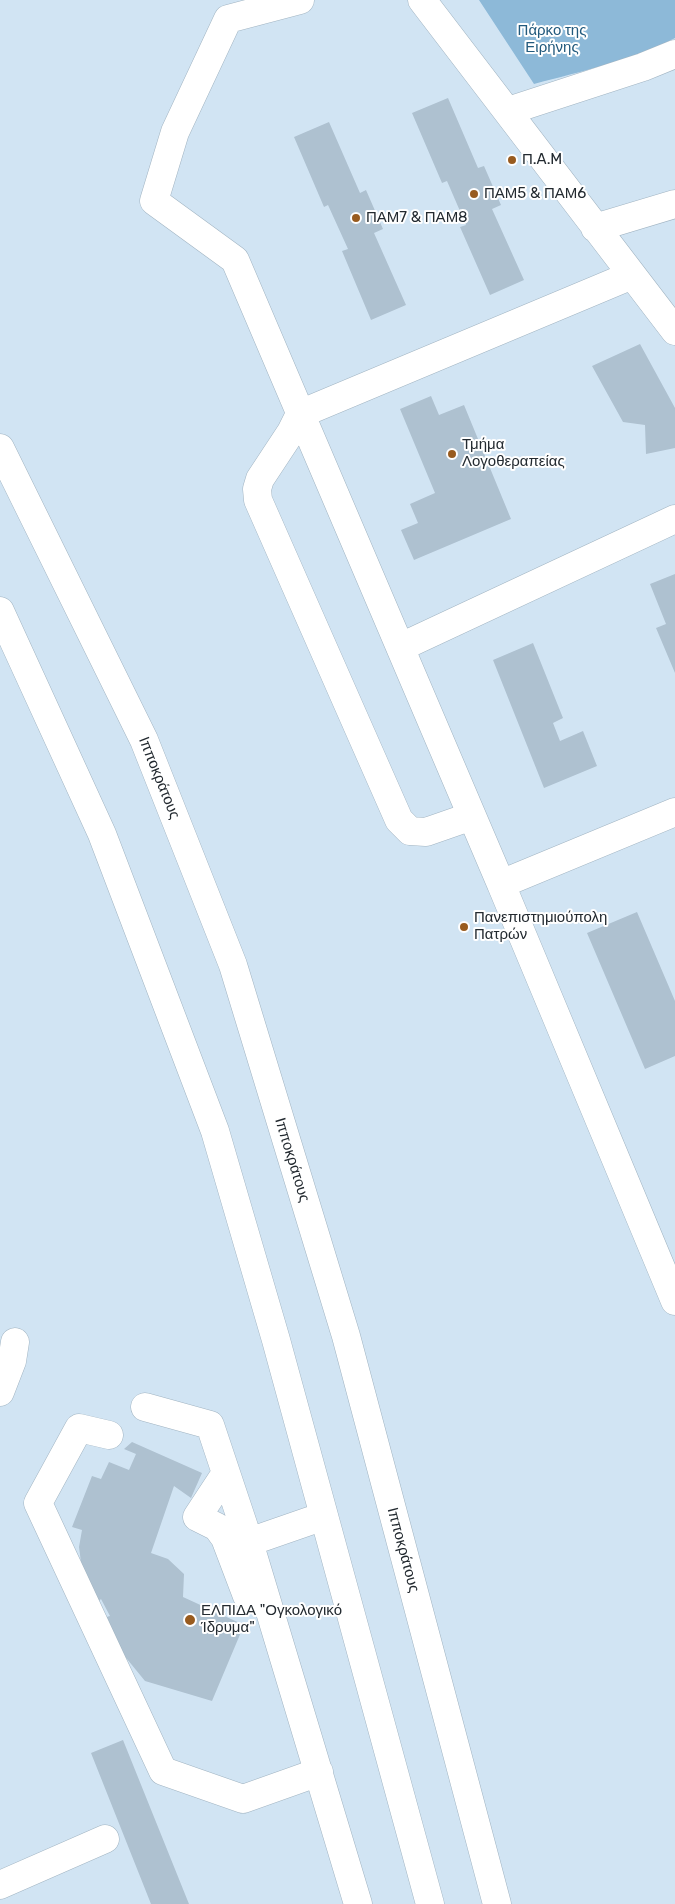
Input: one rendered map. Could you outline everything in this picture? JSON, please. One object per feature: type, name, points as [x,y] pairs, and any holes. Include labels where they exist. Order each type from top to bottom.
[{"type":"street","points":[[300,0],[233,9],[175,132],[154,201],[235,260],[401,646],[675,1301]]},
{"type":"street","points":[[422,0],[675,331]]},
{"type":"street","points":[[508,112],[643,67],[675,54]]},
{"type":"street","points":[[595,228],[675,204]]},
{"type":"street","points":[[472,816],[426,832],[410,831],[399,820],[258,500],[257,489],[260,479],[291,432],[300,414],[632,275]]},
{"type":"street","name":"Ιπποκράτους","points":[[0,448],[144,740],[233,965],[346,1336],[497,1904]]},
{"type":"street","points":[[401,646],[675,520]]},
{"type":"street","points":[[0,611],[102,834],[215,1131],[276,1340],[430,1904]]},
{"type":"street","points":[[501,884],[675,812]]},
{"type":"street","points":[[0,1392],[12,1361],[15,1342]]},
{"type":"street","points":[[145,1406],[210,1425],[249,1542],[358,1904]]},
{"type":"street","points":[[109,1435],[79,1428],[38,1503],[164,1771],[243,1799],[319,1772]]},
{"type":"street","points":[[226,1473],[198,1517],[217,1528],[225,1538],[247,1596],[266,1598]]},
{"type":"street","points":[[249,1542],[324,1516]]},
{"type":"street","points":[[0,1885],[106,1839]]},
{"type":"green space","name":"Πάρκο της Ειρήνης","points":[[479,0],[675,0],[675,38],[624,59],[534,84]]},
{"type":"building","name":"ΠΑΜ5 & ΠΑΜ6","points":[[448,98],[478,168],[484,166],[501,205],[492,209],[524,280],[490,295],[460,227],[466,225],[447,181],[442,183],[412,113]]},
{"type":"building","name":"ΠΑΜ7 & ΠΑΜ8","points":[[329,122],[360,193],[366,190],[383,229],[374,233],[406,305],[371,320],[342,251],[348,249],[328,205],[324,207],[294,137]]},
{"type":"building","points":[[640,344],[675,408],[675,448],[646,454],[645,425],[623,422],[592,366]]},
{"type":"building","name":"Τμήμα Λογοθεραπείας","points":[[431,396],[439,415],[464,405],[511,519],[414,560],[401,530],[418,523],[410,504],[435,493],[400,409]]},
{"type":"building","points":[[675,574],[675,673],[656,628],[666,624],[650,584]]},
{"type":"building","points":[[533,643],[563,718],[553,723],[560,741],[583,731],[597,766],[544,788],[493,660]]},
{"type":"building","points":[[637,912],[675,1001],[675,1056],[645,1069],[587,933]]},
{"type":"building","points":[[132,1442],[202,1473],[191,1498],[174,1486],[151,1553],[168,1559],[184,1574],[183,1597],[244,1625],[212,1701],[145,1681],[109,1637],[103,1618],[110,1616],[101,1599],[94,1606],[82,1570],[79,1547],[82,1530],[72,1527],[92,1476],[101,1479],[109,1462],[129,1470],[136,1454],[124,1449]]},
{"type":"building","points":[[123,1740],[189,1904],[151,1904],[91,1753]]},
{"type":"place","name":"Π.A.M","points":[[512,160]]},
{"type":"place","name":"ΠΑΜ5 & ΠΑΜ6","points":[[474,194]]},
{"type":"place","name":"ΠΑΜ7 & ΠΑΜ8","points":[[356,218]]},
{"type":"place","name":"Τμήμα Λογοθεραπείας","points":[[452,454]]},
{"type":"place","name":"Πανεπιστημιούπολη Πατρών","points":[[464,927]]},
{"type":"place","name":"ΕΛΠΙΔΑ \"Ογκολογικό Ίδρυμα\"","points":[[190,1620]]}]
